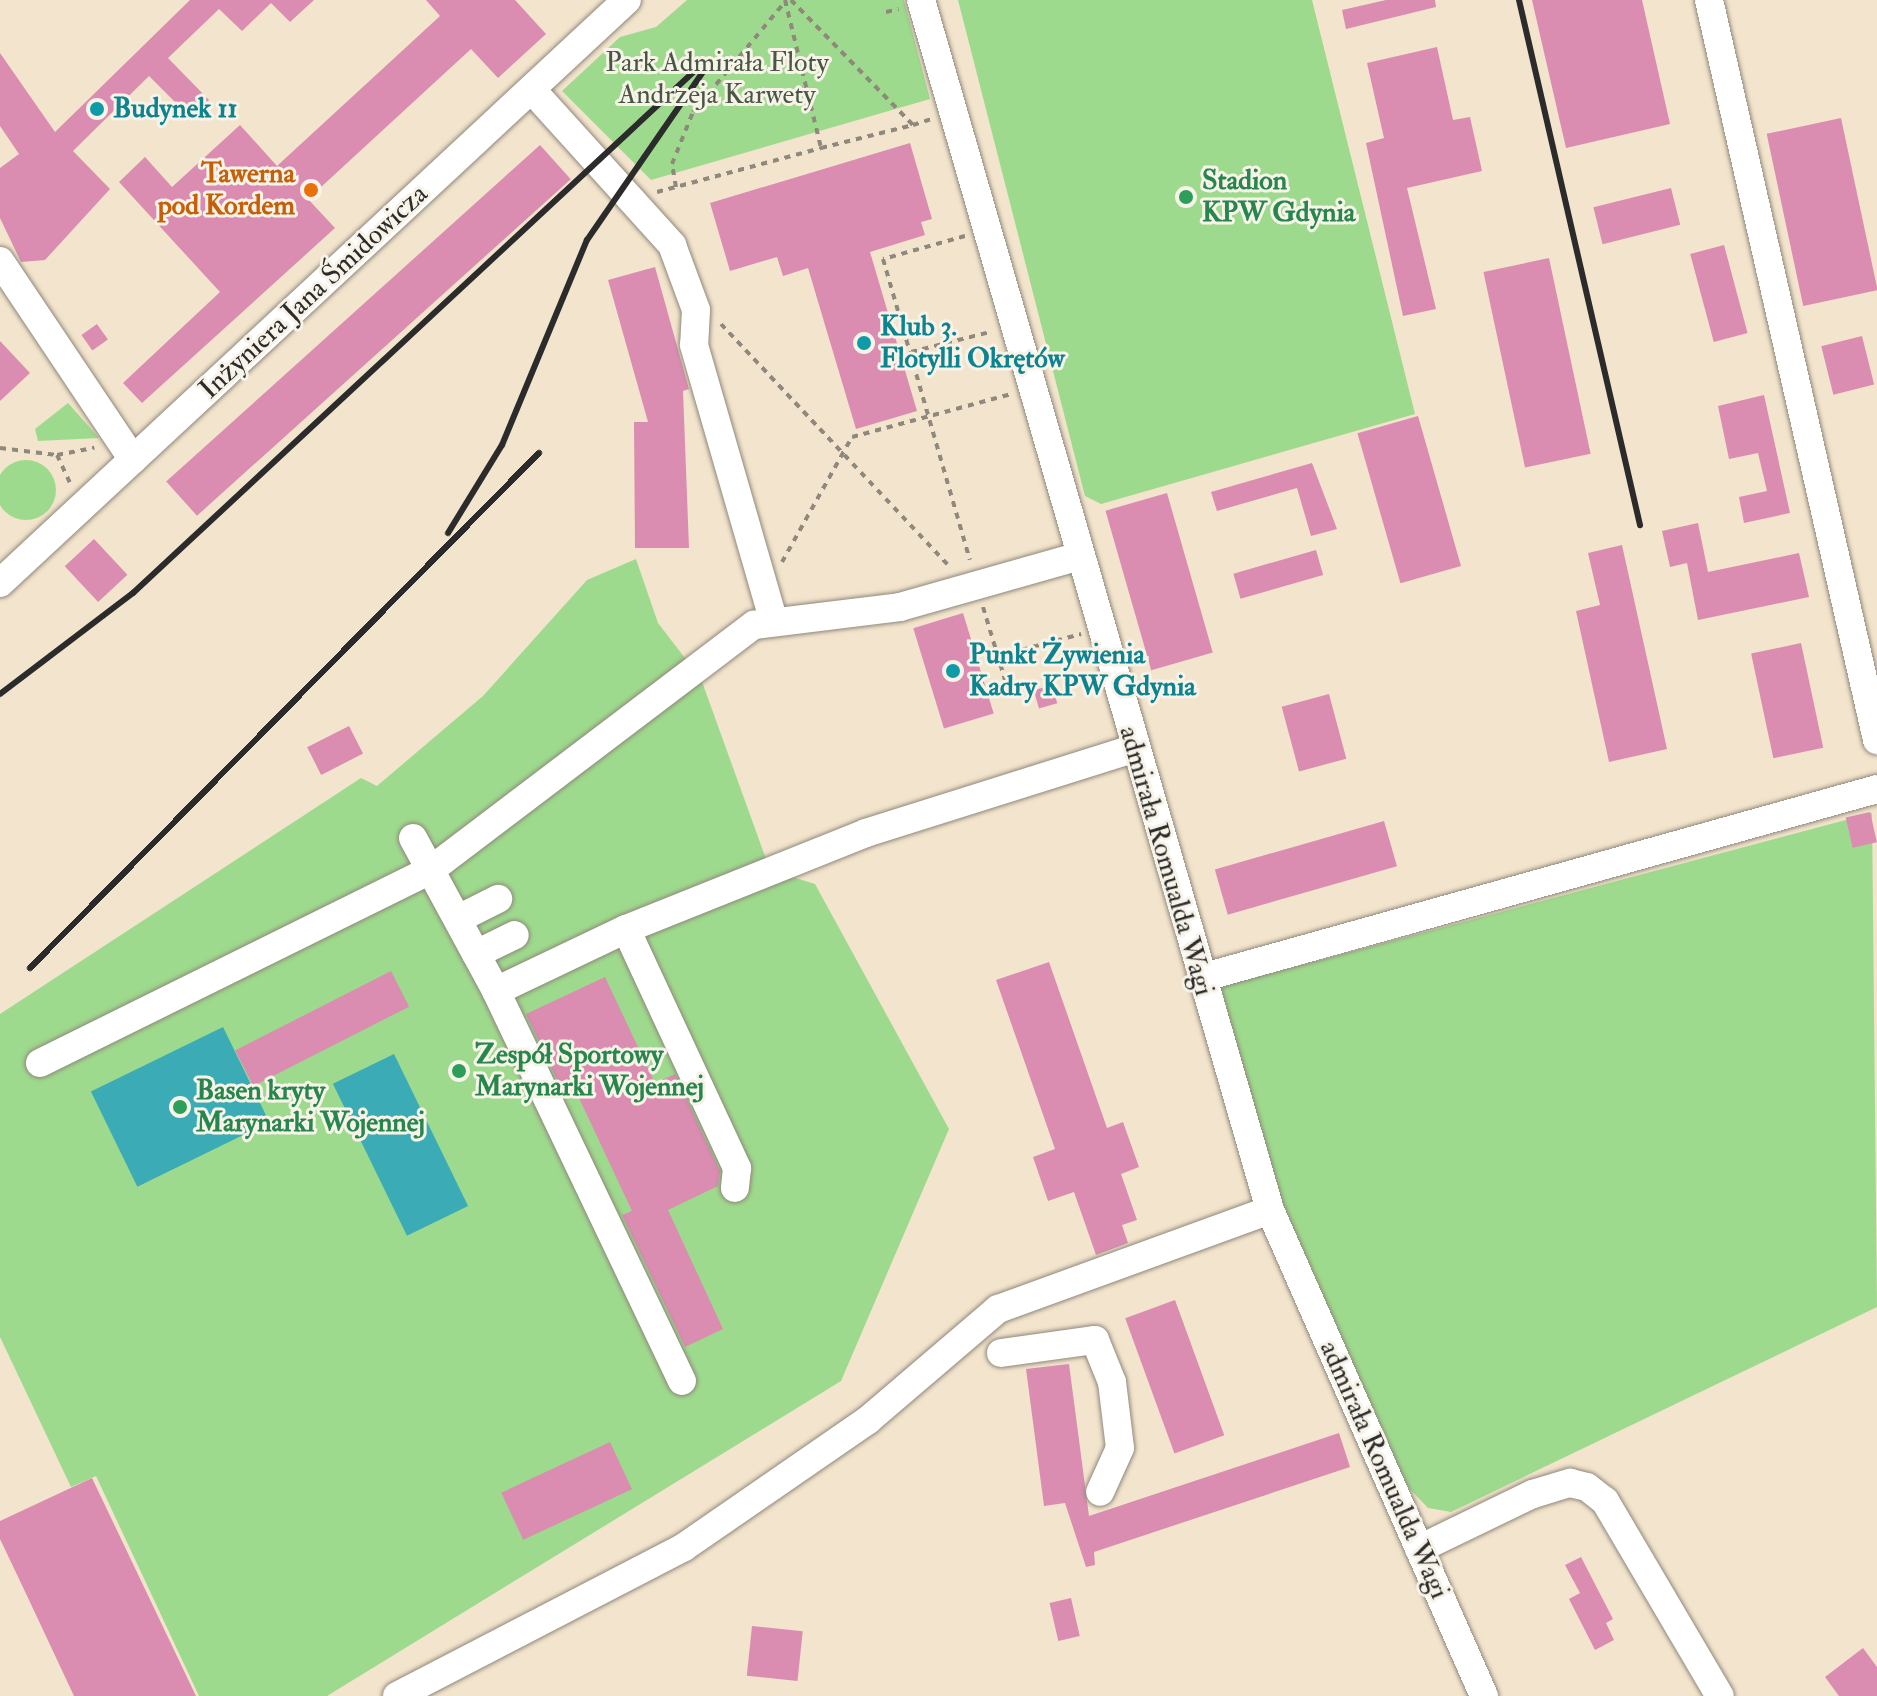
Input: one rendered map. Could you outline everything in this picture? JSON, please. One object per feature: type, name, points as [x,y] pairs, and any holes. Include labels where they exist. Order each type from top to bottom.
[{"type":"street","name":"Inżyniera Jana Śmidowicza","points":[[0,583],[128,451],[532,90],[627,0]]},
{"type":"street","name":"admirała Romualda Wagi","points":[[921,0],[1133,749],[1270,1210],[1484,1696]]},
{"type":"street","points":[[1709,0],[1877,740]]},
{"type":"street","points":[[532,90],[672,245],[696,310],[694,345],[773,619]]},
{"type":"street","points":[[0,261],[128,451]]},
{"type":"street","points":[[40,1063],[432,869],[737,637],[773,619],[900,607],[1080,556]]},
{"type":"street","points":[[496,991],[626,929],[866,833],[1133,749]]},
{"type":"street","points":[[1201,978],[1877,789]]},
{"type":"street","points":[[413,838],[496,991],[682,1381]]},
{"type":"street","points":[[458,919],[498,899]]},
{"type":"street","points":[[626,929],[737,1168],[735,1188]]},
{"type":"street","points":[[476,954],[515,935]]},
{"type":"street","points":[[397,1696],[684,1547],[868,1420],[998,1309],[1270,1210]]},
{"type":"street","points":[[1001,1353],[1095,1340],[1112,1382],[1120,1448],[1100,1492]]},
{"type":"street","points":[[1419,1549],[1533,1494],[1570,1483],[1587,1487],[1605,1501],[1720,1696]]},
{"type":"path","points":[[787,0],[913,125]]},
{"type":"path","points":[[787,0],[821,148]]},
{"type":"path","points":[[676,187],[672,164],[693,112],[787,0]]},
{"type":"path","points":[[629,199],[953,112]]},
{"type":"path","points":[[987,230],[883,259],[929,415],[973,586],[1006,683],[988,688]]},
{"type":"path","points":[[716,319],[973,586]]},
{"type":"path","points":[[911,352],[1014,325]]},
{"type":"path","points":[[764,588],[852,437],[1032,389]]},
{"type":"path","points":[[0,448],[57,455],[128,451]]},
{"type":"path","points":[[57,455],[72,489]]},
{"type":"path","points":[[998,656],[1100,628]]},
{"type":"green space","name":"Park Admirała Floty Andrzeja Karwety","points":[[687,0],[904,0],[930,99],[651,180],[562,91],[620,37],[656,27]]},
{"type":"green space","name":"Stadion KPW Gdynia","points":[[958,0],[1312,0],[1415,414],[1101,504],[1085,496]]},
{"type":"green space","points":[[68,403],[99,438],[38,441],[35,429]]},
{"type":"green space","points":[[26,460],[47,469],[56,490],[47,511],[26,520],[5,511],[-4,490],[5,469]]},
{"type":"green space","name":"Zespół Sportowy Marynarki Wojennej","points":[[636,559],[658,623],[701,679],[770,870],[815,884],[949,1129],[841,1381],[327,1696],[199,1696],[96,1476],[71,1487],[0,1337],[0,1014],[361,778],[377,786],[483,696],[587,580]]},
{"type":"green space","points":[[1872,813],[1877,1307],[1451,1512],[1428,1508],[1406,1485],[1268,1173],[1216,988]]},
{"type":"water","name":"Basen kryty Marynarki Wojennej","points":[[223,1027],[269,1122],[137,1187],[91,1091]]},
{"type":"water","points":[[394,1054],[468,1206],[407,1236],[333,1084]]},
{"type":"building","points":[[190,0],[314,0],[290,22],[271,3],[242,31],[219,9],[168,58],[209,100],[191,118],[149,76],[73,151],[110,189],[45,260],[21,262],[0,218],[0,168],[19,154],[0,126],[0,53],[55,132]]},
{"type":"building","points":[[426,0],[515,0],[546,34],[498,78],[471,49],[308,199],[335,228],[142,403],[123,383],[220,292],[119,182],[145,157],[172,187],[240,125],[277,166],[440,16]]},
{"type":"building","points":[[1386,0],[1435,0],[1436,7],[1346,29],[1342,10]]},
{"type":"building","points":[[1532,0],[1642,0],[1670,124],[1566,148]]},
{"type":"building","points":[[1437,47],[1453,120],[1470,117],[1482,171],[1407,188],[1436,309],[1403,316],[1366,143],[1384,138],[1367,63]]},
{"type":"building","points":[[1841,118],[1877,290],[1803,306],[1767,134]]},
{"type":"building","name":"Klub 3. Flotylli Okrętów","points":[[910,143],[932,219],[921,222],[925,235],[870,252],[917,411],[856,429],[808,268],[783,276],[777,257],[730,271],[710,203]]},
{"type":"building","points":[[540,145],[571,179],[197,516],[166,482]]},
{"type":"building","points":[[1671,188],[1680,225],[1603,244],[1593,207]]},
{"type":"building","points":[[1724,245],[1748,333],[1714,342],[1690,254]]},
{"type":"building","points":[[1549,258],[1591,454],[1525,468],[1483,272]]},
{"type":"building","points":[[655,267],[689,389],[683,391],[689,548],[635,548],[634,422],[648,422],[608,280]]},
{"type":"building","points":[[97,324],[108,340],[92,350],[81,335]]},
{"type":"building","points":[[1862,336],[1874,385],[1833,395],[1821,346]]},
{"type":"building","points":[[0,341],[30,373],[0,401]]},
{"type":"building","points":[[1764,395],[1790,513],[1744,523],[1739,497],[1767,491],[1758,453],[1729,459],[1718,406]]},
{"type":"building","points":[[1418,416],[1461,566],[1400,583],[1357,433]]},
{"type":"building","points":[[1312,463],[1337,529],[1311,536],[1297,488],[1217,511],[1211,492]]},
{"type":"building","points":[[1167,493],[1213,653],[1151,670],[1105,511]]},
{"type":"building","points":[[1698,523],[1708,572],[1799,553],[1809,597],[1698,620],[1687,563],[1670,567],[1662,531]]},
{"type":"building","points":[[94,539],[127,575],[98,602],[65,566]]},
{"type":"building","points":[[1622,545],[1667,749],[1609,762],[1576,611],[1600,605],[1588,553]]},
{"type":"building","points":[[1316,550],[1323,575],[1240,599],[1233,574]]},
{"type":"building","name":"Punkt Żywienia Kadry KPW Gdynia","points":[[963,613],[994,713],[944,729],[913,628]]},
{"type":"building","points":[[1801,643],[1823,748],[1773,758],[1751,654]]},
{"type":"building","points":[[1052,685],[1057,703],[1039,709],[1034,690]]},
{"type":"building","points":[[1329,694],[1346,759],[1299,771],[1282,707]]},
{"type":"building","points":[[349,726],[363,754],[321,775],[307,747]]},
{"type":"building","points":[[1870,812],[1877,842],[1853,848],[1846,818]]},
{"type":"building","points":[[1384,821],[1397,866],[1228,915],[1215,870]]},
{"type":"building","points":[[1049,962],[1107,1128],[1123,1122],[1139,1167],[1121,1174],[1137,1220],[1122,1225],[1128,1243],[1096,1255],[1074,1192],[1048,1201],[1033,1157],[1055,1149],[996,980]]},
{"type":"building","points":[[391,971],[409,1007],[253,1086],[235,1050]]},
{"type":"building","points":[[605,977],[655,1083],[675,1074],[720,1171],[718,1186],[668,1210],[723,1329],[685,1347],[622,1215],[632,1211],[571,1081],[560,1086],[526,1014]]},
{"type":"building","points":[[1175,1300],[1224,1435],[1174,1453],[1125,1318]]},
{"type":"building","points":[[1069,1364],[1089,1516],[1339,1433],[1350,1467],[1094,1552],[1095,1565],[1086,1567],[1065,1503],[1044,1506],[1026,1369]]},
{"type":"building","points":[[610,1442],[632,1489],[523,1540],[501,1493]]},
{"type":"building","points":[[92,1478],[196,1696],[74,1696],[0,1539],[0,1521]]},
{"type":"building","points":[[1581,1557],[1613,1619],[1606,1623],[1614,1640],[1595,1650],[1569,1599],[1580,1593],[1565,1565]]},
{"type":"building","points":[[1071,1598],[1080,1636],[1058,1641],[1050,1603]]},
{"type":"building","points":[[752,1626],[803,1631],[797,1681],[747,1676]]},
{"type":"building","points":[[1863,1648],[1877,1667],[1877,1696],[1839,1696],[1825,1677]]},
{"type":"railway","points":[[1519,0],[1640,525]]},
{"type":"railway","points":[[448,533],[502,445],[587,240],[711,60]]},
{"type":"railway","points":[[0,694],[133,593],[700,66]]},
{"type":"railway","points":[[30,968],[539,453]]},
{"type":"place","name":"Budynek 11","points":[[97,109]]},
{"type":"place","name":"Tawerna pod Kordem","points":[[311,190]]},
{"type":"place","name":"Stadion KPW Gdynia","points":[[1186,197]]},
{"type":"place","name":"Klub 3. Flotylli Okrętów","points":[[864,343]]},
{"type":"place","name":"Punkt Żywienia Kadry KPW Gdynia","points":[[953,671]]},
{"type":"place","name":"Zespół Sportowy Marynarki Wojennej","points":[[459,1071]]},
{"type":"place","name":"Basen kryty Marynarki Wojennej","points":[[180,1107]]}]
